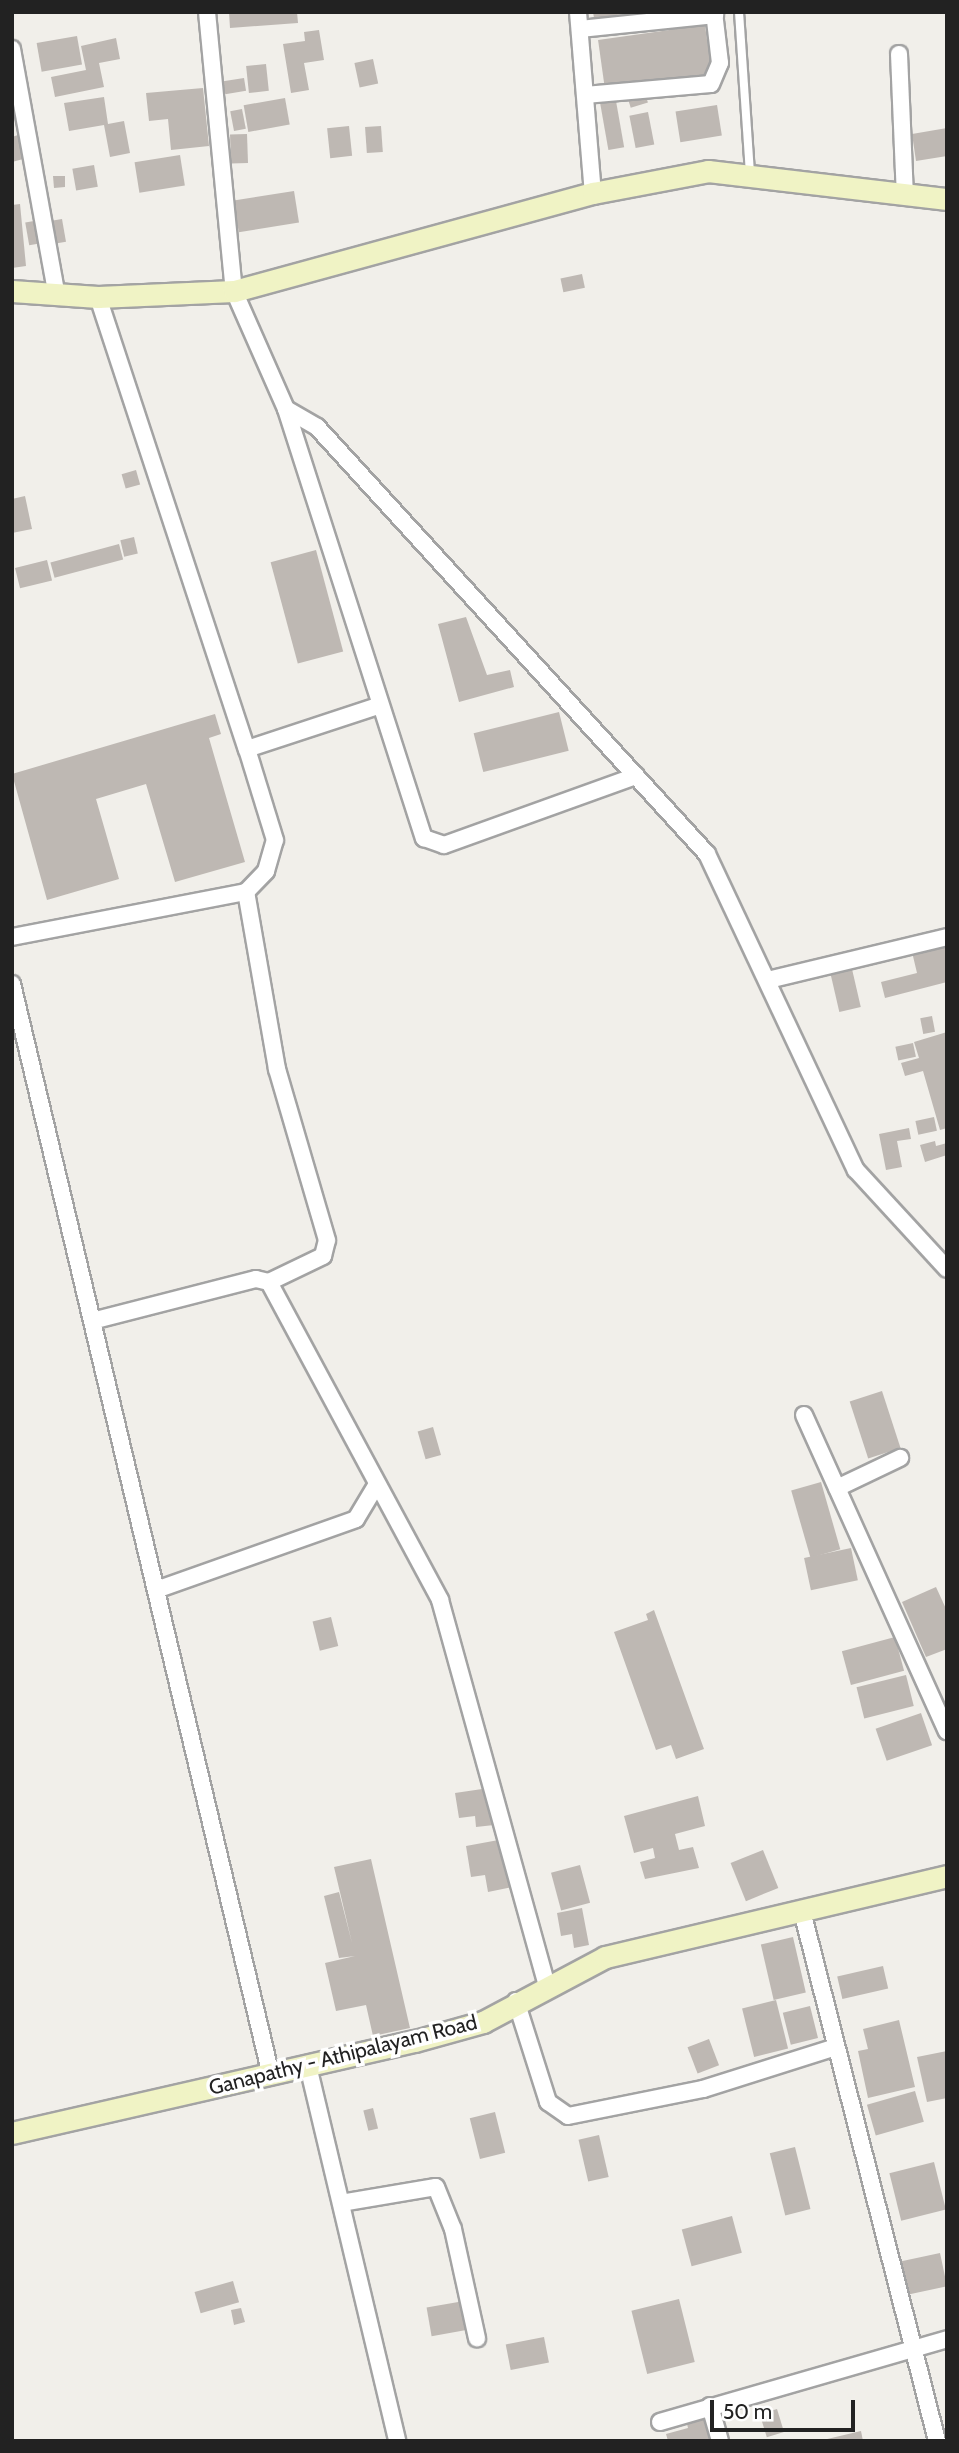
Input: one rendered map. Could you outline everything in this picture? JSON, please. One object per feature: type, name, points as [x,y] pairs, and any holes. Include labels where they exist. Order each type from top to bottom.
[{"type":"main road","points":[[12,291],[98,297],[234,291],[593,193],[708,172],[947,199]]},
{"type":"main road","name":"Ganapathy - Athipalayam Road","points":[[12,2133],[308,2066],[484,2022],[546,1983],[605,1957],[947,1876]]},
{"type":"street","points":[[206,12],[234,291],[286,409],[378,706],[424,838],[444,845],[636,776]]},
{"type":"street","points":[[585,95],[711,84],[720,64],[714,14],[579,20],[585,95],[593,193]]},
{"type":"street","points":[[12,49],[14,72],[56,292]]},
{"type":"street","points":[[899,54],[905,195]]},
{"type":"street","points":[[12,937],[246,892],[266,870],[275,840],[98,297]]},
{"type":"street","points":[[286,409],[317,426],[707,854],[856,1170],[947,1269]]},
{"type":"street","points":[[247,749],[378,706]]},
{"type":"street","points":[[92,1321],[256,1279],[269,1282],[323,1256],[327,1240],[277,1069],[246,892]]},
{"type":"street","points":[[768,980],[947,937]]},
{"type":"street","points":[[12,985],[271,2074]]},
{"type":"street","points":[[269,1282],[440,1600],[546,1983]]},
{"type":"street","points":[[804,1415],[947,1731]]},
{"type":"street","points":[[836,1488],[900,1458]]},
{"type":"street","points":[[156,1590],[356,1519],[377,1484]]},
{"type":"street","points":[[802,1911],[937,2441]]},
{"type":"street","points":[[516,2001],[548,2102],[568,2116],[703,2089],[836,2047]]},
{"type":"street","points":[[308,2066],[397,2441]]},
{"type":"street","points":[[341,2203],[436,2187],[453,2229],[477,2338]]},
{"type":"street","points":[[660,2422],[947,2339]]},
{"type":"street","points":[[710,2406],[720,2441]]},
{"type":"lane","points":[[739,12],[750,175]]},
{"type":"building","points":[[229,12],[297,12],[298,23],[230,28]]},
{"type":"building","points":[[593,12],[679,12],[625,20],[624,14],[594,18]]},
{"type":"building","points":[[705,25],[712,76],[605,91],[598,40]]},
{"type":"building","points":[[319,30],[324,60],[304,63],[309,90],[291,93],[283,44],[305,41],[304,32]]},
{"type":"building","points":[[77,36],[82,65],[42,72],[37,43]]},
{"type":"building","points":[[116,38],[120,59],[99,63],[104,87],[55,97],[51,77],[86,70],[81,46]]},
{"type":"building","points":[[373,59],[378,83],[360,87],[354,63]]},
{"type":"building","points":[[266,64],[269,91],[249,93],[246,66]]},
{"type":"building","points":[[244,78],[246,91],[225,94],[223,81]]},
{"type":"building","points":[[203,88],[209,146],[171,150],[168,119],[149,121],[146,93]]},
{"type":"building","points":[[645,93],[648,103],[631,108],[628,98]]},
{"type":"building","points":[[104,97],[108,124],[124,121],[130,153],[110,157],[104,125],[69,131],[64,103]]},
{"type":"building","points":[[285,98],[290,125],[248,132],[244,105]]},
{"type":"building","points":[[616,101],[624,147],[608,150],[600,104]]},
{"type":"building","points":[[717,105],[722,136],[680,142],[676,112]]},
{"type":"building","points":[[242,109],[246,129],[234,131],[230,111]]},
{"type":"building","points":[[648,112],[654,144],[636,148],[629,116]]},
{"type":"building","points":[[349,126],[352,156],[330,158],[327,128]]},
{"type":"building","points":[[381,126],[383,152],[367,153],[365,127]]},
{"type":"building","points":[[947,128],[947,156],[916,161],[912,134]]},
{"type":"building","points":[[21,134],[27,158],[12,162],[12,137]]},
{"type":"building","points":[[247,134],[248,163],[231,164],[230,135]]},
{"type":"building","points":[[180,155],[185,186],[139,193],[135,162]]},
{"type":"building","points":[[94,165],[98,187],[76,190],[72,169]]},
{"type":"building","points":[[53,176],[65,176],[65,187],[54,188]]},
{"type":"building","points":[[294,191],[299,223],[239,232],[234,201]]},
{"type":"building","points":[[20,204],[26,266],[12,268],[12,205]]},
{"type":"building","points":[[62,219],[66,242],[51,244],[47,222]]},
{"type":"building","points":[[40,220],[44,243],[29,245],[25,223]]},
{"type":"building","points":[[582,274],[585,288],[563,292],[560,279]]},
{"type":"building","points":[[136,470],[140,484],[126,489],[122,474]]},
{"type":"building","points":[[25,496],[32,529],[12,533],[12,499]]},
{"type":"building","points":[[134,537],[138,554],[124,557],[120,540]]},
{"type":"building","points":[[119,544],[123,559],[55,578],[50,562]]},
{"type":"building","points":[[316,550],[343,651],[298,664],[271,562]]},
{"type":"building","points":[[47,560],[52,580],[20,588],[15,568]]},
{"type":"building","points":[[466,617],[487,675],[510,670],[514,687],[459,702],[438,624]]},
{"type":"building","points":[[559,712],[569,751],[483,772],[474,733]]},
{"type":"building","points":[[215,714],[221,734],[209,738],[245,862],[175,882],[146,784],[96,799],[119,879],[47,900],[12,774]]},
{"type":"building","points":[[947,943],[947,982],[885,998],[881,982],[917,973],[912,952]]},
{"type":"building","points":[[852,969],[861,1007],[839,1012],[831,974]]},
{"type":"building","points":[[932,1016],[935,1032],[923,1034],[920,1018]]},
{"type":"building","points":[[947,1032],[947,1128],[940,1130],[923,1071],[905,1076],[901,1063],[919,1058],[914,1042]]},
{"type":"building","points":[[913,1043],[916,1057],[898,1060],[895,1047]]},
{"type":"building","points":[[934,1117],[937,1131],[918,1135],[915,1121]]},
{"type":"building","points":[[909,1128],[911,1139],[897,1141],[902,1167],[886,1170],[879,1134]]},
{"type":"building","points":[[935,1141],[936,1146],[947,1143],[947,1155],[925,1162],[920,1145]]},
{"type":"building","points":[[882,1391],[901,1448],[868,1459],[850,1402]]},
{"type":"building","points":[[433,1427],[441,1455],[426,1459],[418,1431]]},
{"type":"building","points":[[821,1482],[840,1549],[810,1558],[791,1491]]},
{"type":"building","points":[[851,1548],[858,1580],[811,1590],[804,1558]]},
{"type":"building","points":[[936,1587],[947,1611],[947,1649],[926,1657],[902,1602]]},
{"type":"building","points":[[654,1610],[704,1749],[676,1759],[671,1745],[656,1750],[614,1632],[648,1620],[646,1614]]},
{"type":"building","points":[[331,1617],[338,1646],[320,1651],[313,1622]]},
{"type":"building","points":[[895,1637],[904,1671],[851,1685],[842,1651]]},
{"type":"building","points":[[906,1675],[914,1706],[864,1718],[857,1687]]},
{"type":"building","points":[[921,1713],[932,1745],[887,1761],[876,1729]]},
{"type":"building","points":[[489,1788],[494,1825],[476,1827],[475,1816],[459,1818],[455,1793]]},
{"type":"building","points":[[698,1796],[705,1826],[675,1834],[679,1850],[693,1847],[699,1868],[645,1879],[640,1862],[655,1858],[653,1848],[634,1853],[624,1816]]},
{"type":"building","points":[[504,1839],[513,1887],[488,1892],[485,1875],[471,1877],[466,1846]]},
{"type":"building","points":[[763,1850],[778,1888],[746,1901],[731,1863]]},
{"type":"building","points":[[371,1859],[410,2028],[373,2036],[366,2005],[336,2011],[325,1963],[355,1956],[339,1958],[324,1896],[339,1892],[352,1943],[334,1867]]},
{"type":"building","points":[[580,1865],[590,1903],[561,1910],[551,1873]]},
{"type":"building","points":[[582,1908],[589,1945],[574,1948],[572,1934],[561,1936],[557,1913]]},
{"type":"building","points":[[793,1937],[806,1993],[774,2000],[761,1944]]},
{"type":"building","points":[[883,1966],[888,1988],[842,1999],[837,1977]]},
{"type":"building","points":[[776,2000],[788,2049],[754,2057],[742,2008]]},
{"type":"building","points":[[810,2006],[818,2038],[791,2045],[783,2013]]},
{"type":"building","points":[[899,2020],[915,2087],[868,2098],[858,2051],[868,2049],[863,2029]]},
{"type":"building","points":[[709,2039],[719,2065],[698,2073],[688,2047]]},
{"type":"building","points":[[947,2051],[947,2098],[927,2102],[917,2057]]},
{"type":"building","points":[[915,2091],[924,2122],[876,2136],[867,2105]]},
{"type":"building","points":[[373,2108],[378,2128],[368,2131],[363,2110]]},
{"type":"building","points":[[495,2112],[505,2153],[480,2159],[470,2118]]},
{"type":"building","points":[[599,2135],[609,2177],[588,2182],[579,2140]]},
{"type":"building","points":[[795,2147],[810,2209],[785,2215],[770,2153]]},
{"type":"building","points":[[934,2162],[946,2210],[901,2221],[889,2173]]},
{"type":"building","points":[[732,2216],[742,2253],[692,2266],[682,2229]]},
{"type":"building","points":[[940,2253],[947,2286],[905,2295],[898,2262]]},
{"type":"building","points":[[233,2281],[239,2302],[201,2313],[195,2292]]},
{"type":"building","points":[[679,2299],[695,2362],[647,2374],[631,2311]]},
{"type":"building","points":[[464,2301],[469,2330],[432,2336],[427,2308]]},
{"type":"building","points":[[241,2308],[245,2322],[234,2325],[231,2310]]},
{"type":"building","points":[[544,2337],[549,2363],[511,2370],[506,2344]]},
{"type":"building","points":[[777,2409],[784,2432],[767,2437],[760,2414]]},
{"type":"building","points":[[708,2414],[715,2441],[668,2441],[666,2434],[688,2428],[686,2420]]},
{"type":"building","points":[[861,2431],[863,2441],[823,2441],[823,2440]]}]
